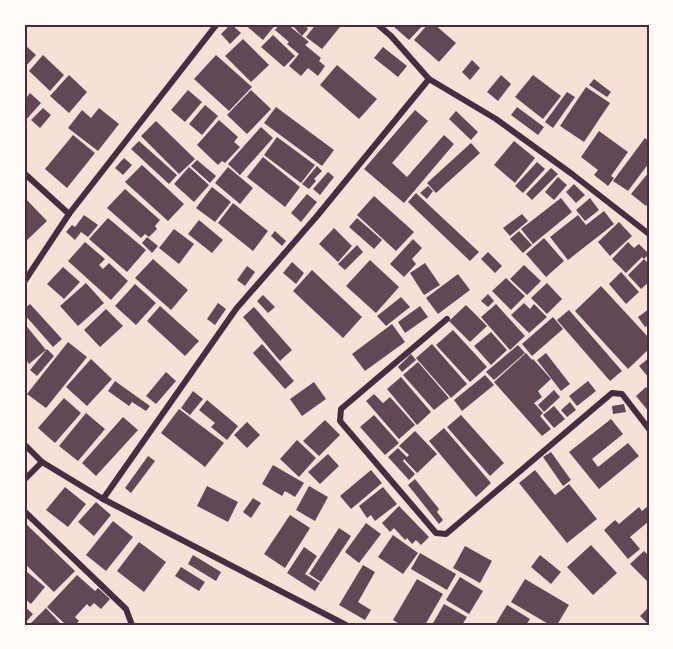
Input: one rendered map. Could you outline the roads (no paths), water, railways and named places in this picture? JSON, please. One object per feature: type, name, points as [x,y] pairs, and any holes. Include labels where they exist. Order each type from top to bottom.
[{"type":"street","points":[[24,282],[69,214],[218,24]]},
{"type":"street","points":[[377,24],[391,36],[429,79],[496,119],[649,234]]},
{"type":"street","points":[[103,499],[236,309],[317,216],[429,79]]},
{"type":"street","points":[[24,173],[69,214]]},
{"type":"street","points":[[447,319],[341,409],[340,421],[436,533],[447,534],[612,393],[622,394],[649,429]]},
{"type":"street","points":[[24,444],[42,462],[103,499],[346,625]]},
{"type":"street","points":[[24,480],[42,462]]},
{"type":"street","points":[[24,511],[126,609],[132,625]]}]
